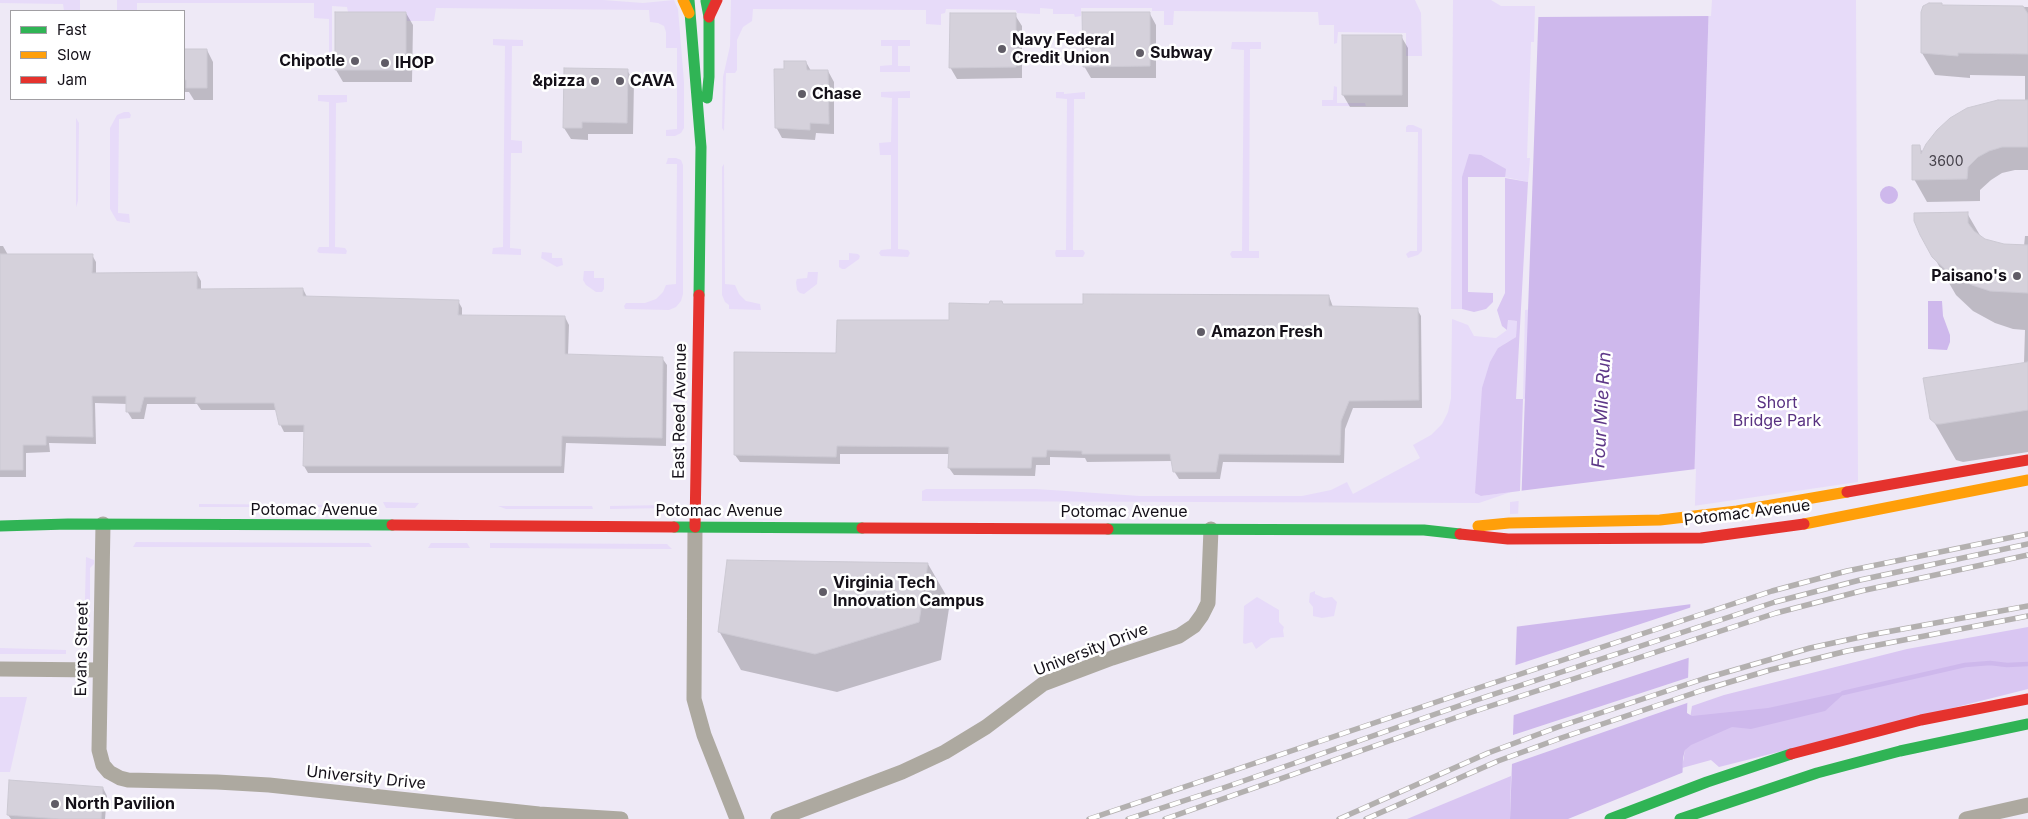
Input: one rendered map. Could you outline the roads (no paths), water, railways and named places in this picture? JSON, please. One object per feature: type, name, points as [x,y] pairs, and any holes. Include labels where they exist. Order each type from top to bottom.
[{"type":"main road","points":[[683,0],[689,14]]},
{"type":"main road","name":"East Reed Avenue","points":[[689,0],[701,147]]},
{"type":"main road","name":"East Reed Avenue","points":[[695,527],[701,147],[709,77],[709,17],[706,0]]},
{"type":"main road","points":[[709,17],[717,0]]},
{"type":"main road","name":"Potomac Avenue","points":[[0,526],[103,524],[1437,530],[1509,523],[1630,521],[1703,516],[1773,506],[2028,460]]},
{"type":"main road","name":"Potomac Avenue","points":[[1437,530],[1508,539],[1701,538],[1746,534],[1811,523],[2028,480]]},
{"type":"main road","points":[[1610,819],[1707,782],[1798,752],[1962,710],[2028,699]]},
{"type":"main road","points":[[1680,819],[1809,776],[1859,762],[1981,733],[2028,724]]},
{"type":"street","name":"Evans Street","points":[[103,524],[99,750],[103,764],[109,772]]},
{"type":"street","name":"East Reed Avenue","points":[[695,527],[694,699],[704,735],[738,819]]},
{"type":"street","name":"University Drive","points":[[778,819],[902,772],[945,752],[986,727],[1043,684],[1112,658],[1179,636],[1194,626],[1208,603],[1210,529]]},
{"type":"street","points":[[0,669],[99,670]]},
{"type":"street","name":"University Drive","points":[[109,772],[128,780],[269,785],[538,814],[621,819]]},
{"type":"street","points":[[1966,819],[2028,805]]},
{"type":"water","name":"Four Mile Run","points":[[1539,0],[1709,0],[1687,713],[1692,716],[1768,708],[1847,691],[1825,711],[1751,729],[1732,727],[1691,745],[1685,750],[1683,758],[1681,819],[1510,819]]},
{"type":"water","points":[[1889,186],[1895,189],[1898,195],[1895,201],[1889,204],[1883,201],[1880,195],[1883,189]]},
{"type":"water","points":[[1928,301],[1942,301],[1943,316],[1950,335],[1947,350],[1928,349]]},
{"type":"waterway","points":[[1843,693],[1965,665],[1990,663],[2007,665],[2028,664]]},
{"type":"railway","points":[[1089,819],[1772,591],[1847,571],[2028,534]]},
{"type":"railway","points":[[1128,819],[1473,701],[1775,602],[1860,580],[2028,544]]},
{"type":"railway","points":[[1165,819],[1472,712],[1776,613],[1861,591],[2028,555]]},
{"type":"railway","points":[[1339,819],[1488,753],[1558,727],[1703,679],[1810,648],[2028,606]]},
{"type":"railway","points":[[1366,819],[1498,761],[1703,690],[1770,670],[1847,651],[2028,616]]},
{"type":"place","name":"Navy Federal Credit Union","points":[[1002,49]]},
{"type":"place","name":"Subway","points":[[1140,53]]},
{"type":"place","name":"Chipotle","points":[[355,61]]},
{"type":"place","name":"IHOP","points":[[385,63]]},
{"type":"place","name":"&pizza","points":[[595,81]]},
{"type":"place","name":"CAVA","points":[[620,81]]},
{"type":"place","name":"Chase","points":[[802,94]]},
{"type":"place","name":"Paisano's","points":[[2017,276]]},
{"type":"place","name":"Amazon Fresh","points":[[1201,332]]},
{"type":"place","name":"Virginia Tech Innovation Campus","points":[[823,592]]},
{"type":"place","name":"North Pavilion","points":[[55,804]]},
{"type":"park label","name":"Short Bridge Park","points":[[1777,412]]}]
